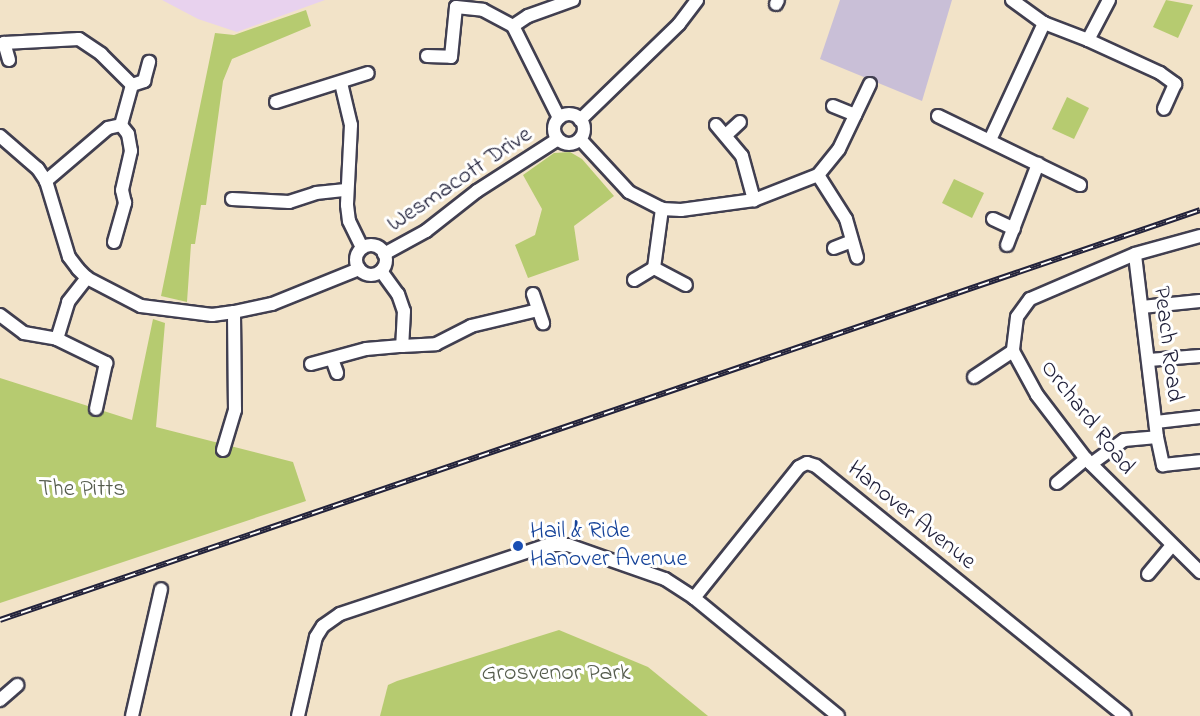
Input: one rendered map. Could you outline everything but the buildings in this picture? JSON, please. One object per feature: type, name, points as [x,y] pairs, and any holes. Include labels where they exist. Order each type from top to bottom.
[{"type":"street","points":[[513,26],[556,2],[573,0]]},
{"type":"street","points":[[580,120],[679,24],[697,0]]},
{"type":"street","points":[[1012,0],[1044,23],[1088,40],[1160,73],[1175,84],[1164,109]]},
{"type":"street","points":[[1088,40],[1109,0]]},
{"type":"street","points":[[427,56],[450,60],[456,3],[483,10],[513,26],[559,118],[554,130],[558,139],[572,144],[580,139],[584,130],[580,120],[572,115],[559,118]]},
{"type":"street","points":[[990,140],[1044,23]]},
{"type":"street","points":[[9,60],[2,40],[79,39],[101,54],[132,85]]},
{"type":"street","points":[[132,85],[144,81],[149,62]]},
{"type":"street","points":[[276,102],[368,73]]},
{"type":"street","points":[[340,82],[351,125],[346,190],[349,221],[362,248]]},
{"type":"street","points":[[580,139],[629,192],[662,209],[681,210],[754,200],[818,175],[839,149],[870,84]]},
{"type":"street","points":[[121,125],[132,85]]},
{"type":"street","points":[[832,106],[855,115]]},
{"type":"street","points":[[938,116],[1080,185]]},
{"type":"street","points":[[726,135],[740,122]]},
{"type":"street","points":[[46,181],[100,134],[121,125]]},
{"type":"street","points":[[114,242],[125,203],[122,190],[131,151],[128,134],[121,125]]},
{"type":"street","points":[[716,125],[742,156],[754,200]]},
{"type":"street","points":[[0,136],[39,169],[46,181],[69,257],[87,278],[141,306],[212,315],[234,312],[272,303],[359,269]]},
{"type":"street","name":"Wesmacott Drive","points":[[384,254],[426,231],[477,191],[558,139]]},
{"type":"street","points":[[1007,246],[1038,164]]},
{"type":"street","points":[[818,175],[846,219],[857,257]]},
{"type":"street","points":[[232,199],[289,201],[316,193],[346,190]]},
{"type":"street","points":[[654,268],[662,209]]},
{"type":"street","points":[[993,219],[1014,229]]},
{"type":"street","name":"Orchard Road","points":[[1200,236],[1135,254],[1030,299],[1017,317],[1012,351],[1037,395],[1088,461],[1171,547],[1200,572]]},
{"type":"street","points":[[834,248],[852,241]]},
{"type":"street","points":[[362,248],[376,246],[384,254],[381,271],[398,294],[404,311],[402,346]]},
{"type":"street","points":[[362,248],[356,258],[359,269],[369,275],[381,271]]},
{"type":"street","name":"Peach Road","points":[[1058,483],[1088,461],[1124,440],[1157,436],[1135,254]]},
{"type":"street","points":[[634,280],[654,268]]},
{"type":"street","points":[[654,268],[686,285]]},
{"type":"street","points":[[57,339],[68,302],[87,278]]},
{"type":"street","points":[[533,294],[543,323]]},
{"type":"street","points":[[1142,307],[1200,301]]},
{"type":"street","points":[[311,364],[366,349],[436,344],[471,326],[538,310]]},
{"type":"street","points":[[222,450],[235,410],[234,312]]},
{"type":"street","points":[[0,315],[24,333],[57,339],[106,363]]},
{"type":"street","points":[[96,410],[110,350]]},
{"type":"street","points":[[974,377],[1012,351]]},
{"type":"street","points":[[1149,360],[1200,356]]},
{"type":"street","points":[[332,359],[337,373]]},
{"type":"street","points":[[1156,422],[1200,417]]},
{"type":"street","points":[[1157,436],[1162,465],[1200,461]]},
{"type":"street","name":"Hanover Avenue","points":[[694,598],[799,467],[807,463],[816,466],[1125,716]]},
{"type":"street","points":[[298,716],[316,637],[322,626],[340,614],[548,545],[568,545],[665,579],[694,598],[838,716]]},
{"type":"street","points":[[1148,574],[1171,547]]},
{"type":"street","points":[[132,716],[161,589]]},
{"type":"street","points":[[0,700],[17,685]]},
{"type":"shaded area","points":[[162,0],[325,0],[237,32],[198,19]]},
{"type":"shaded area","points":[[840,0],[952,0],[922,101],[820,59]]},
{"type":"green space","points":[[1166,0],[1193,5],[1178,38],[1153,27]]},
{"type":"green space","points":[[306,10],[311,26],[232,59],[223,81],[206,205],[201,205],[195,244],[191,244],[187,302],[161,296],[215,33],[234,35]]},
{"type":"green space","points":[[1067,97],[1089,108],[1074,139],[1052,129]]},
{"type":"green space","points":[[570,152],[582,159],[614,196],[574,226],[579,260],[528,278],[515,245],[535,235],[542,209],[523,175],[554,153]]},
{"type":"green space","points":[[954,179],[984,193],[972,218],[942,203]]},
{"type":"green space","name":"The Pitts","points":[[153,319],[165,323],[156,427],[293,462],[306,501],[0,603],[0,378],[132,420]]},
{"type":"green space","name":"Grosvenor Park","points":[[559,630],[648,667],[708,716],[380,716],[388,685]]},
{"type":"railway","points":[[0,620],[1200,210]]},
{"type":"place","name":"Hail & Ride Hanover Avenue","points":[[518,546]]}]
